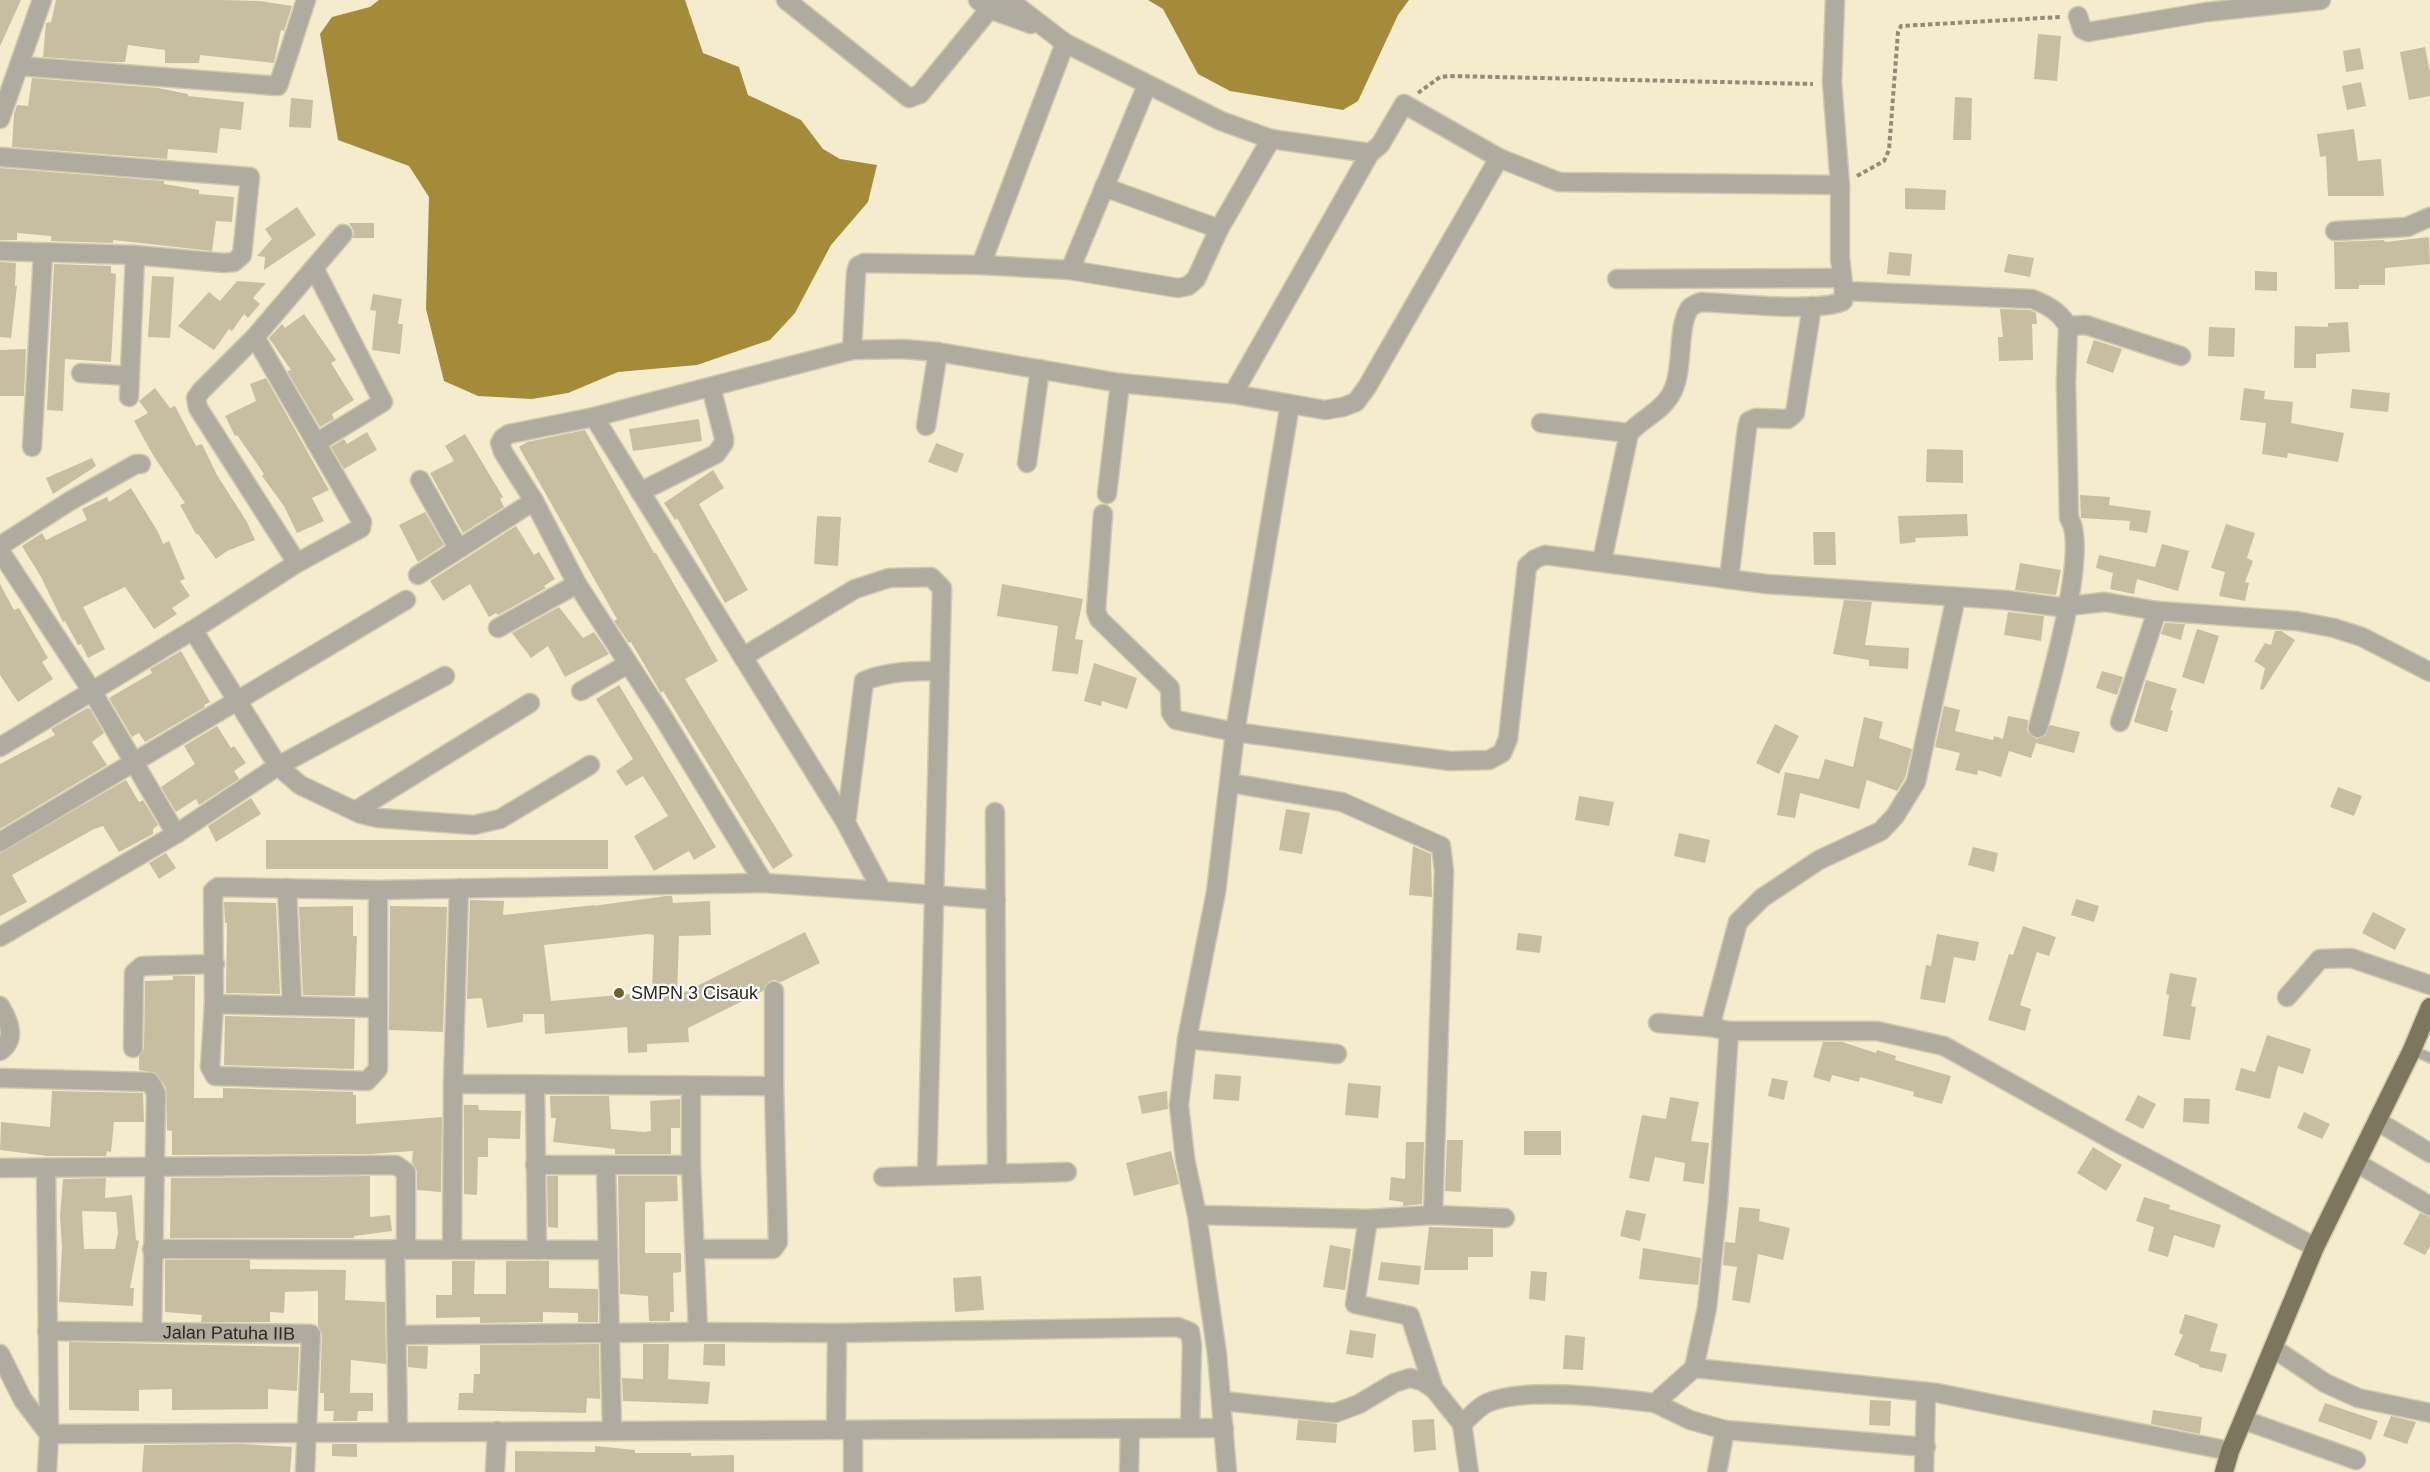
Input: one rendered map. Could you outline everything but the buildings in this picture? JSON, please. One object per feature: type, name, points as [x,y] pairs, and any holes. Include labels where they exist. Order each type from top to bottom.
[{"type":"main road","points":[[2224,1472],[2230,1451],[2315,1247],[2412,1050],[2430,1007]]},
{"type":"street","points":[[0,119],[42,0]]},
{"type":"street","points":[[20,66],[278,86],[302,0]]},
{"type":"street","points":[[786,0],[909,98],[920,94],[988,3],[1047,29]]},
{"type":"street","points":[[1009,0],[1065,43],[1221,121],[1271,139],[1370,153]]},
{"type":"street","points":[[1602,561],[1629,434],[1639,423],[1663,405],[1671,395],[1677,378],[1686,318],[1690,307],[1701,302],[1812,306],[1838,304],[1844,301],[1840,185],[1832,82],[1835,0]]},
{"type":"street","points":[[2078,16],[2082,29],[2088,32],[2207,12],[2321,0]]},
{"type":"street","points":[[981,265],[1065,43]]},
{"type":"street","points":[[1070,270],[1147,85]]},
{"type":"street","points":[[1233,394],[1370,153],[1380,145],[1404,104],[1499,158],[1540,176],[1568,183],[1840,185]]},
{"type":"street","points":[[852,350],[858,266],[864,263],[981,265],[1070,270],[1178,288],[1188,286],[1196,279],[1219,229],[1271,139]]},
{"type":"street","points":[[0,157],[250,177],[242,255],[234,262],[135,255],[0,251]]},
{"type":"street","points":[[764,883],[577,584],[534,501],[503,452],[500,443],[503,438],[509,434],[594,417],[852,350],[903,349],[938,352],[1120,383],[1233,394],[1325,410],[1343,407],[1356,402],[1367,387],[1499,158]]},
{"type":"street","points":[[1104,187],[1219,229]]},
{"type":"street","points":[[2335,231],[2407,227],[2430,217]]},
{"type":"street","points":[[297,563],[198,408],[196,398],[255,337],[343,234]]},
{"type":"street","points":[[32,447],[43,254]]},
{"type":"street","points":[[129,398],[135,255]]},
{"type":"street","points":[[314,267],[383,402],[316,443]]},
{"type":"street","points":[[1617,279],[1843,284],[2032,299],[2048,305],[2062,316],[2068,326],[2066,383],[2069,518],[2075,533],[2069,607],[2038,728]]},
{"type":"street","points":[[1730,579],[1749,421],[1756,418],[1788,419],[1795,413],[1812,306]]},
{"type":"street","points":[[2068,326],[2086,325],[2181,356]]},
{"type":"street","points":[[0,747],[193,630],[297,563],[361,528],[362,522],[255,337]]},
{"type":"street","points":[[926,426],[938,352]]},
{"type":"street","points":[[1027,463],[1040,369]]},
{"type":"street","points":[[81,373],[129,376]]},
{"type":"street","points":[[1107,494],[1120,383]]},
{"type":"street","points":[[640,492],[716,454],[721,447],[724,438],[711,387]]},
{"type":"street","points":[[1227,1472],[1222,1401],[1197,1215],[1185,1159],[1179,1106],[1187,1039],[1216,892],[1235,732],[1290,404]]},
{"type":"street","points":[[594,417],[846,823],[882,891]]},
{"type":"street","points":[[1541,423],[1629,434]]},
{"type":"street","points":[[0,546],[70,501],[136,464],[141,464]]},
{"type":"street","points":[[420,480],[458,548]]},
{"type":"street","points":[[418,575],[534,501]]},
{"type":"street","points":[[1103,514],[1096,611],[1099,620],[1170,688],[1172,713],[1176,720],[1235,732],[1450,761],[1489,760],[1502,753],[1508,739],[1527,566],[1534,559],[1545,555],[1766,584],[2069,607],[2098,602],[2157,611],[2297,621],[2362,636],[2430,672]]},
{"type":"street","points":[[0,551],[92,691],[176,834]]},
{"type":"street","points":[[743,657],[855,589],[889,578],[931,577],[942,588],[927,1175]]},
{"type":"street","points":[[498,628],[577,584]]},
{"type":"street","points":[[1710,1027],[1738,922],[1762,898],[1819,860],[1881,831],[1895,816],[1916,782],[1956,597]]},
{"type":"street","points":[[0,842],[406,600]]},
{"type":"street","points":[[2120,722],[2157,611]]},
{"type":"street","points":[[193,630],[278,766],[300,785],[355,811],[378,818],[474,825],[489,823],[500,819],[590,765]]},
{"type":"street","points":[[581,691],[628,664]]},
{"type":"street","points":[[846,823],[864,681],[881,674],[939,670]]},
{"type":"street","points":[[0,937],[176,834],[278,766],[445,676]]},
{"type":"street","points":[[355,811],[530,703]]},
{"type":"street","points":[[1230,783],[1342,802],[1441,846],[1444,871],[1433,1215]]},
{"type":"street","points":[[994,812],[997,1172]]},
{"type":"street","points":[[378,890],[378,1069],[367,1081],[215,1076],[210,1067],[215,964],[213,891],[218,887],[378,890],[764,883],[996,900]]},
{"type":"street","points":[[287,888],[292,1004]]},
{"type":"street","points":[[452,1249],[453,1084],[459,888]]},
{"type":"street","points":[[2288,997],[2320,959],[2351,958],[2430,986]]},
{"type":"street","points":[[133,1048],[134,973],[142,966],[215,964]]},
{"type":"street","points":[[695,1249],[773,1249],[778,1242],[774,991]]},
{"type":"street","points":[[214,1004],[292,1004],[377,1008]]},
{"type":"street","points":[[0,1006],[7,1017],[11,1037],[0,1051]]},
{"type":"street","points":[[1658,1023],[1730,1031],[1877,1031],[1944,1046],[2114,1141],[2315,1247]]},
{"type":"street","points":[[1655,1403],[1694,1368],[1707,1308],[1718,1202],[1730,1031]]},
{"type":"street","points":[[1187,1039],[1337,1054]]},
{"type":"street","points":[[0,1078],[150,1082],[156,1093],[152,1332]]},
{"type":"street","points":[[453,1084],[774,1086]]},
{"type":"street","points":[[535,1085],[537,1250]]},
{"type":"street","points":[[691,1086],[691,1165],[698,1332]]},
{"type":"street","points":[[2377,1121],[2430,1153]]},
{"type":"street","points":[[2357,1163],[2430,1206]]},
{"type":"street","points":[[0,1168],[396,1165],[406,1172],[397,1335],[398,1431]]},
{"type":"street","points":[[535,1165],[691,1165]]},
{"type":"street","points":[[606,1165],[612,1431]]},
{"type":"street","points":[[46,1168],[49,1434],[47,1472]]},
{"type":"street","points":[[883,1177],[997,1172],[1067,1172]]},
{"type":"street","points":[[1197,1215],[1368,1219],[1433,1215],[1504,1218]]},
{"type":"street","points":[[1368,1219],[1354,1304],[1410,1316],[1434,1389]]},
{"type":"street","points":[[152,1249],[608,1250]]},
{"type":"street","points":[[397,1335],[837,1333],[1178,1327],[1190,1332],[1192,1345],[1190,1428]]},
{"type":"street","name":"Jalan Patuha IIB","points":[[47,1331],[311,1334],[307,1431]]},
{"type":"street","points":[[837,1333],[845,1430],[853,1472]]},
{"type":"street","points":[[2273,1348],[2325,1383],[2358,1398],[2430,1413]]},
{"type":"street","points":[[0,1354],[23,1400],[49,1434]]},
{"type":"street","points":[[1694,1368],[1926,1392],[2230,1451]]},
{"type":"street","points":[[1222,1401],[1335,1413],[1359,1404],[1394,1383],[1410,1378],[1422,1381],[1434,1389],[1462,1424],[1469,1472]]},
{"type":"street","points":[[1924,1472],[1926,1392]]},
{"type":"street","points":[[1462,1424],[1485,1403],[1512,1396],[1593,1396],[1655,1403],[1690,1420],[1725,1430],[1926,1447]]},
{"type":"street","points":[[2244,1420],[2356,1460]]},
{"type":"street","points":[[49,1434],[1224,1428]]},
{"type":"street","points":[[1129,1472],[1130,1429]]},
{"type":"street","points":[[1717,1472],[1725,1430]]},
{"type":"street","points":[[305,1472],[307,1431]]},
{"type":"street","points":[[495,1472],[497,1431]]},
{"type":"lane","points":[[2412,1050],[2430,1058]]},
{"type":"path","points":[[1840,185],[1884,161],[1889,150],[1898,32],[1901,26],[2078,16]]},
{"type":"path","points":[[1404,104],[1440,77],[1449,76],[1806,85],[1832,82]]},
{"type":"shaded area","points":[[379,0],[685,0],[703,53],[739,67],[748,95],[801,120],[823,149],[840,159],[877,165],[868,202],[831,245],[795,313],[770,340],[697,365],[618,372],[568,393],[532,399],[478,396],[444,381],[426,309],[429,197],[409,166],[338,140],[320,34],[332,17],[370,7]]},
{"type":"shaded area","points":[[1148,0],[1409,0],[1398,15],[1358,101],[1343,110],[1230,91],[1198,74],[1163,9]]},
{"type":"place","name":"SMPN 3 Cisauk","points":[[619,993]]}]
